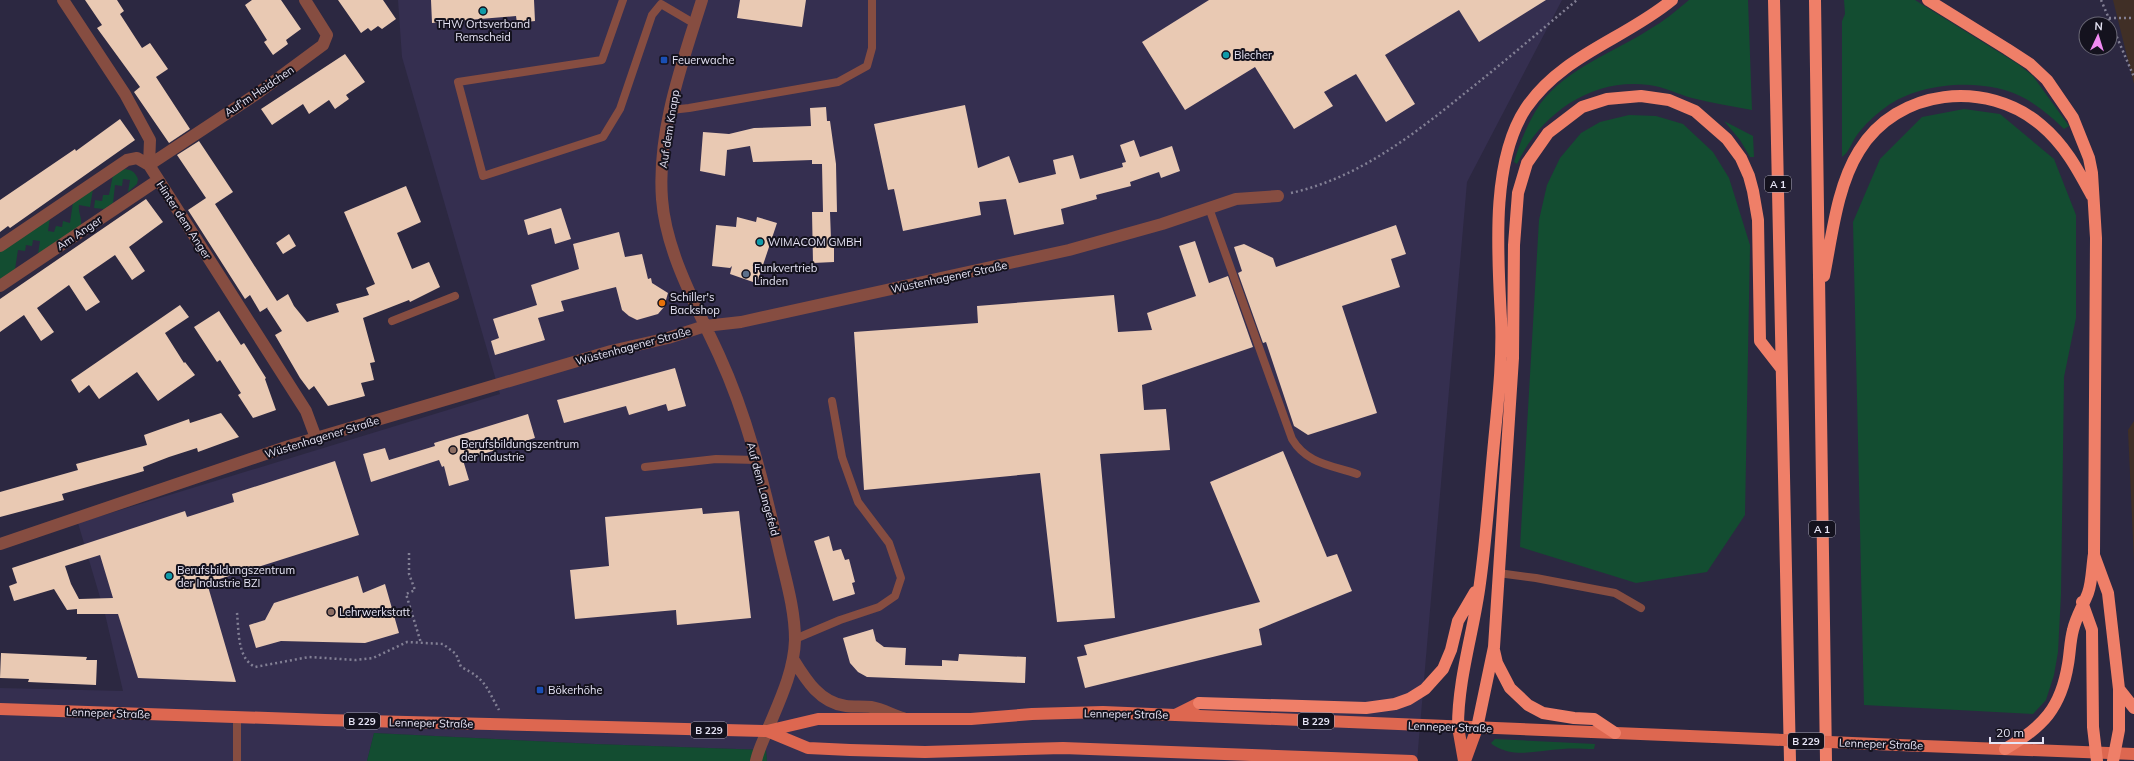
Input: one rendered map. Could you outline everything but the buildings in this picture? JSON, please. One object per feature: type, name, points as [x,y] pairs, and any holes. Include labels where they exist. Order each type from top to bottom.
[{"type":"highway","points":[[1458,727],[1458,699],[1480,584],[1500,365],[1498,230],[1506,162],[1516,126],[1526,108],[1556,74],[1588,52],[1644,20],[1672,0]]},
{"type":"highway","name":"A 1","points":[[1774,0],[1790,761]]},
{"type":"highway","name":"A 1","points":[[1815,0],[1826,761]]},
{"type":"highway","points":[[1928,0],[2030,64],[2047,80],[2073,118],[2082,140],[2092,173],[2096,238],[2094,554],[2088,593],[2082,602],[2073,630],[2064,680],[2056,702],[2040,726],[2028,736],[2005,749]]},
{"type":"highway","points":[[1477,728],[1494,647],[1513,358],[1514,268],[1518,193],[1527,163],[1540,141],[1571,113],[1582,107],[1607,99],[1627,96],[1669,100],[1695,112],[1727,139],[1741,158],[1749,176],[1758,220],[1760,341],[1781,368]]},
{"type":"highway","points":[[1819,296],[1845,178],[1854,159],[1867,139],[1885,121],[1922,101],[1940,97],[1975,96],[2001,101],[2029,116],[2061,144],[2094,200]]},
{"type":"highway","points":[[2094,554],[2108,593],[2119,689],[2119,730],[2114,757]]},
{"type":"highway","points":[[1199,703],[1366,708],[1395,704],[1409,699],[1425,689],[1443,669],[1451,650],[1458,621],[1480,584]]},
{"type":"highway","points":[[2082,602],[2092,630],[2096,757]]},
{"type":"highway","points":[[1494,647],[1497,662],[1510,688],[1528,705],[1543,713],[1574,718],[1594,719],[1615,733]]},
{"type":"highway","points":[[2119,689],[2134,708]]},
{"type":"main road","points":[[1174,715],[1199,703]]},
{"type":"main road","name":"Lenneper Straße","points":[[0,709],[508,725],[767,731],[818,719],[971,719],[1059,713],[1103,712],[2005,749],[2096,757],[2114,757],[2134,754]]},
{"type":"main road","points":[[1458,727],[1465,761]]},
{"type":"main road","points":[[1465,761],[1477,728]]},
{"type":"main road","name":"Lenneper Straße","points":[[767,731],[808,748],[850,750],[925,752],[1069,748],[1412,761]]},
{"type":"street","points":[[63,0],[125,94],[150,140],[149,165]]},
{"type":"street","name":"Auf'm Heidchen","points":[[149,165],[258,93],[323,45],[327,35],[304,0]]},
{"type":"street","name":"Auf dem Knapp","points":[[702,0],[671,110],[662,178],[665,221],[672,248],[695,306],[705,326]]},
{"type":"street","points":[[0,246],[127,160],[138,158],[149,165]]},
{"type":"street","name":"Hinter dem Anger","points":[[149,165],[306,411],[316,438]]},
{"type":"street","name":"Am Anger","points":[[0,286],[158,180]]},
{"type":"street","name":"Wüstenhagener Straße","points":[[0,544],[316,438],[611,351],[668,338],[705,326],[741,322],[1069,250],[1162,224],[1236,199],[1278,196]]},
{"type":"street","name":"Auf dem Langefeld","points":[[705,326],[740,407],[757,460],[790,598],[795,639],[793,659],[781,697],[756,761]]},
{"type":"street","points":[[793,659],[817,693],[827,700],[846,706],[872,707],[909,720]]},
{"type":"lane","points":[[623,0],[602,60],[458,82],[483,176],[603,136],[620,109],[637,56],[652,15],[656,10],[661,4],[694,24]]},
{"type":"lane","points":[[671,110],[822,85],[844,79],[867,66],[872,48],[872,0]]},
{"type":"lane","points":[[1209,208],[1292,440],[1299,451],[1308,458],[1357,474]]},
{"type":"lane","points":[[392,321],[455,296]]},
{"type":"lane","points":[[795,639],[840,620],[879,607],[895,596],[901,578],[889,543],[858,502],[842,457],[832,401]]},
{"type":"lane","points":[[645,467],[716,459],[757,460]]},
{"type":"lane","points":[[1498,573],[1536,578],[1615,593],[1640,608]]},
{"type":"lane","points":[[237,717],[237,761]]},
{"type":"path","points":[[1278,196],[1316,187],[1376,160],[1420,130],[1577,0]]},
{"type":"path","points":[[2101,0],[2109,16]]},
{"type":"path","points":[[2118,18],[2134,18]]},
{"type":"path","points":[[2118,38],[2134,77]]},
{"type":"path","points":[[409,553],[409,574],[415,590],[406,594],[421,643]]},
{"type":"path","points":[[237,613],[242,650],[247,663],[255,667],[309,657],[356,660],[373,658],[408,642],[443,644],[456,654],[461,667],[477,675],[488,689],[508,725]]},
{"type":"shaded area","points":[[398,0],[1562,0],[1467,182],[1417,761],[767,761],[766,750],[595,744],[374,733],[367,761],[0,761],[0,688],[123,691],[105,614],[78,523],[500,394],[402,57]]},
{"type":"shaded area","points":[[2113,0],[2134,0],[2134,84],[2118,16]]},
{"type":"shaded area","points":[[2134,421],[2134,562],[2128,430]]},
{"type":"green space","points":[[1689,0],[1748,0],[1752,110],[1692,98],[1660,87],[1649,85],[1628,84],[1608,87],[1588,93],[1570,103],[1554,115],[1539,129],[1517,164],[1514,162],[1528,125],[1540,104],[1551,91],[1563,80],[1591,62],[1636,38],[1660,23]]},
{"type":"green space","points":[[1844,0],[1915,0],[2018,64],[2033,76],[2069,126],[2064,129],[2051,117],[2026,99],[2011,92],[1993,87],[1974,85],[1935,87],[1900,98],[1882,110],[1863,127],[1847,152],[1842,157],[1842,21],[1845,14]]},
{"type":"green space","points":[[1964,109],[2000,114],[2054,159],[2076,215],[2076,318],[2064,377],[2061,594],[2058,652],[2054,675],[2046,700],[2033,714],[1864,705],[1853,222],[1880,159],[1922,117]]},
{"type":"green space","points":[[1629,115],[1656,116],[1683,124],[1713,152],[1729,178],[1750,245],[1745,515],[1707,572],[1636,583],[1520,547],[1539,220],[1547,185],[1560,158],[1581,133],[1600,122]]},
{"type":"green space","points":[[1724,121],[1753,136],[1754,157],[1750,157],[1740,140]]},
{"type":"green space","points":[[125,169],[134,173],[138,179],[137,184],[128,192],[130,180],[123,179],[122,186],[115,185],[113,203],[104,209],[94,208],[95,200],[102,201],[103,195],[109,195],[113,175]]},
{"type":"green space","points":[[93,189],[90,207],[79,205],[81,225],[38,254],[40,241],[33,240],[32,246],[26,245],[25,251],[18,250],[15,269],[0,280],[0,252],[50,218],[48,231],[54,232],[56,226],[62,227],[63,221],[70,223],[73,202]]},
{"type":"green space","points":[[374,733],[595,744],[766,750],[767,761],[367,761]]},
{"type":"green space","points":[[1495,739],[1595,744],[1594,749],[1567,749],[1518,753],[1510,752],[1493,745],[1491,743]]},
{"type":"place","name":"THW Ortsverband Remscheid","points":[[483,11]]},
{"type":"place","name":"Blecher","points":[[1226,55]]},
{"type":"place","name":"Feuerwache","points":[[664,60]]},
{"type":"place","name":"WIMACOM GMBH","points":[[760,242]]},
{"type":"place","name":"Funkvertrieb Linden","points":[[746,274]]},
{"type":"place","name":"Schiller's Backshop","points":[[662,303]]},
{"type":"place","name":"Berufsbildungszentrum der Industrie","points":[[453,450]]},
{"type":"place","name":"Berufsbildungszentrum der Industrie BZI","points":[[169,576]]},
{"type":"place","name":"Lehrwerkstatt","points":[[331,612]]},
{"type":"place","name":"Bökerhöhe","points":[[540,690]]}]
